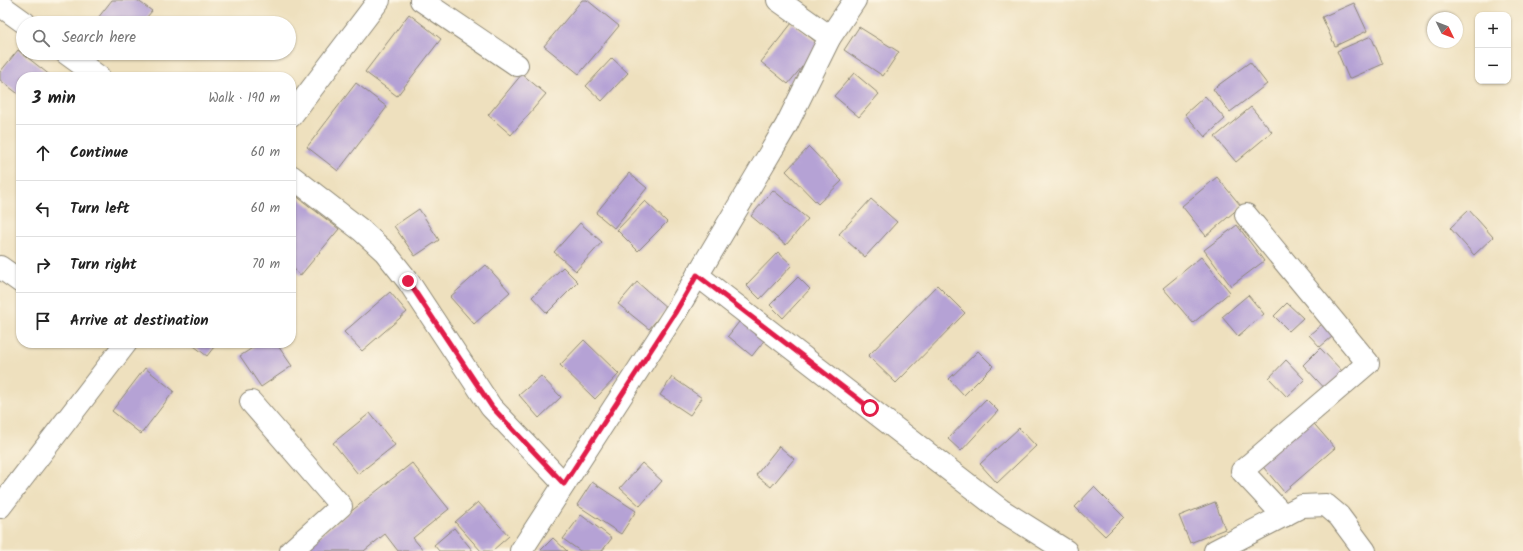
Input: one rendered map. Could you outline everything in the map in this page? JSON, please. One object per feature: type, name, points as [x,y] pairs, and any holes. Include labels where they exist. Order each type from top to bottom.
[{"type":"street","points":[[296,109],[379,0]]},
{"type":"street","points":[[421,0],[517,65]]},
{"type":"street","points":[[778,0],[830,37]]},
{"type":"street","points":[[521,551],[675,313],[786,126],[830,37],[855,0]]},
{"type":"street","points":[[0,5],[16,17]]},
{"type":"street","points":[[76,60],[93,72]]},
{"type":"street","points":[[296,180],[361,230],[385,252],[408,281],[492,407],[564,484]]},
{"type":"street","points":[[1246,215],[1368,363],[1242,471],[1284,516]]},
{"type":"street","points":[[0,267],[16,278]]},
{"type":"street","points":[[697,275],[1002,510],[1066,551]]},
{"type":"street","points":[[0,507],[115,348]]},
{"type":"street","points":[[251,402],[341,506],[292,551]]},
{"type":"street","points":[[1215,551],[1302,506],[1326,505],[1339,516],[1365,551]]},
{"type":"building","points":[[112,0],[137,0],[152,11],[148,16],[99,16]]},
{"type":"building","points":[[582,0],[587,0],[619,26],[579,74],[544,46]]},
{"type":"building","points":[[1354,3],[1367,31],[1335,46],[1322,17]]},
{"type":"building","points":[[409,14],[441,39],[397,96],[365,72]]},
{"type":"building","points":[[792,23],[820,45],[788,84],[761,62]]},
{"type":"building","points":[[859,27],[899,52],[883,76],[844,50]]},
{"type":"building","points":[[1371,36],[1383,64],[1349,79],[1337,51]]},
{"type":"building","points":[[16,52],[16,60],[31,60],[46,72],[16,72],[16,92],[0,80],[0,72]]},
{"type":"building","points":[[612,58],[628,73],[602,101],[586,86]]},
{"type":"building","points":[[1250,62],[1267,84],[1230,112],[1213,89]]},
{"type":"building","points":[[854,73],[879,94],[859,117],[834,96]]},
{"type":"building","points":[[522,74],[546,94],[511,135],[488,115]]},
{"type":"building","points":[[356,83],[387,107],[338,171],[307,147]]},
{"type":"building","points":[[1205,96],[1225,119],[1205,137],[1185,114]]},
{"type":"building","points":[[1251,107],[1272,132],[1236,162],[1215,137]]},
{"type":"building","points":[[809,147],[842,181],[818,204],[786,171]]},
{"type":"building","points":[[629,173],[647,188],[614,228],[596,213]]},
{"type":"building","points":[[1217,177],[1241,206],[1206,236],[1182,206]]},
{"type":"building","points":[[773,190],[808,219],[786,245],[751,216]]},
{"type":"building","points":[[296,196],[339,229],[300,276],[296,271]]},
{"type":"building","points":[[871,199],[897,222],[865,257],[839,234]]},
{"type":"building","points":[[645,201],[667,222],[638,251],[617,230]]},
{"type":"building","points":[[419,209],[439,240],[415,256],[394,226]]},
{"type":"building","points":[[1469,210],[1493,237],[1474,255],[1450,228]]},
{"type":"building","points":[[580,223],[602,242],[576,271],[554,252]]},
{"type":"building","points":[[1237,225],[1264,261],[1231,286],[1204,250]]},
{"type":"building","points":[[778,252],[792,265],[760,299],[746,285]]},
{"type":"building","points":[[1201,257],[1230,292],[1193,323],[1163,288]]},
{"type":"building","points":[[486,265],[510,292],[474,324],[450,297]]},
{"type":"building","points":[[563,267],[578,282],[547,313],[532,297]]},
{"type":"building","points":[[798,277],[810,289],[783,318],[770,305]]},
{"type":"building","points":[[637,282],[667,308],[649,329],[618,304]]},
{"type":"building","points":[[937,285],[965,313],[896,383],[868,356]]},
{"type":"building","points":[[390,292],[407,312],[362,351],[344,332]]},
{"type":"building","points":[[1248,295],[1264,314],[1238,336],[1222,317]]},
{"type":"building","points":[[1287,303],[1303,318],[1289,331],[1274,316]]},
{"type":"building","points":[[746,313],[770,333],[752,356],[728,336]]},
{"type":"building","points":[[1328,319],[1339,331],[1320,347],[1309,335]]},
{"type":"building","points":[[584,340],[619,374],[595,399],[560,365]]},
{"type":"building","points":[[197,348],[213,348],[207,356]]},
{"type":"building","points":[[252,348],[279,348],[292,366],[261,387],[240,356]]},
{"type":"building","points":[[1320,348],[1347,376],[1329,393],[1303,365]]},
{"type":"building","points":[[978,351],[993,366],[964,395],[949,379]]},
{"type":"building","points":[[1286,360],[1305,380],[1287,397],[1269,378]]},
{"type":"building","points":[[145,368],[174,391],[141,434],[112,411]]},
{"type":"building","points":[[541,376],[561,397],[539,418],[519,395]]},
{"type":"building","points":[[672,377],[702,398],[690,415],[660,395]]},
{"type":"building","points":[[986,399],[998,411],[961,451],[948,439]]},
{"type":"building","points":[[370,413],[395,445],[358,474],[333,443]]},
{"type":"building","points":[[1309,418],[1335,448],[1284,492],[1259,462]]},
{"type":"building","points":[[1019,428],[1036,446],[997,483],[980,464]]},
{"type":"building","points":[[779,446],[794,459],[771,487],[756,475]]},
{"type":"building","points":[[412,463],[449,509],[413,538],[424,551],[398,551],[385,534],[364,551],[301,551]]},
{"type":"building","points":[[642,463],[662,481],[640,506],[620,488]]},
{"type":"building","points":[[592,482],[636,511],[621,534],[577,505]]},
{"type":"building","points":[[1094,487],[1124,517],[1105,536],[1075,507]]},
{"type":"building","points":[[478,502],[509,536],[492,551],[481,551],[455,522]]},
{"type":"building","points":[[1215,502],[1225,529],[1190,543],[1179,516]]},
{"type":"building","points":[[581,515],[612,538],[602,551],[580,551],[563,539]]},
{"type":"building","points":[[454,528],[473,551],[439,551],[434,545]]},
{"type":"building","points":[[553,538],[567,551],[540,551]]},
{"type":"route","points":[[408,281],[492,407],[564,484],[675,313],[697,275],[870,408]]}]
